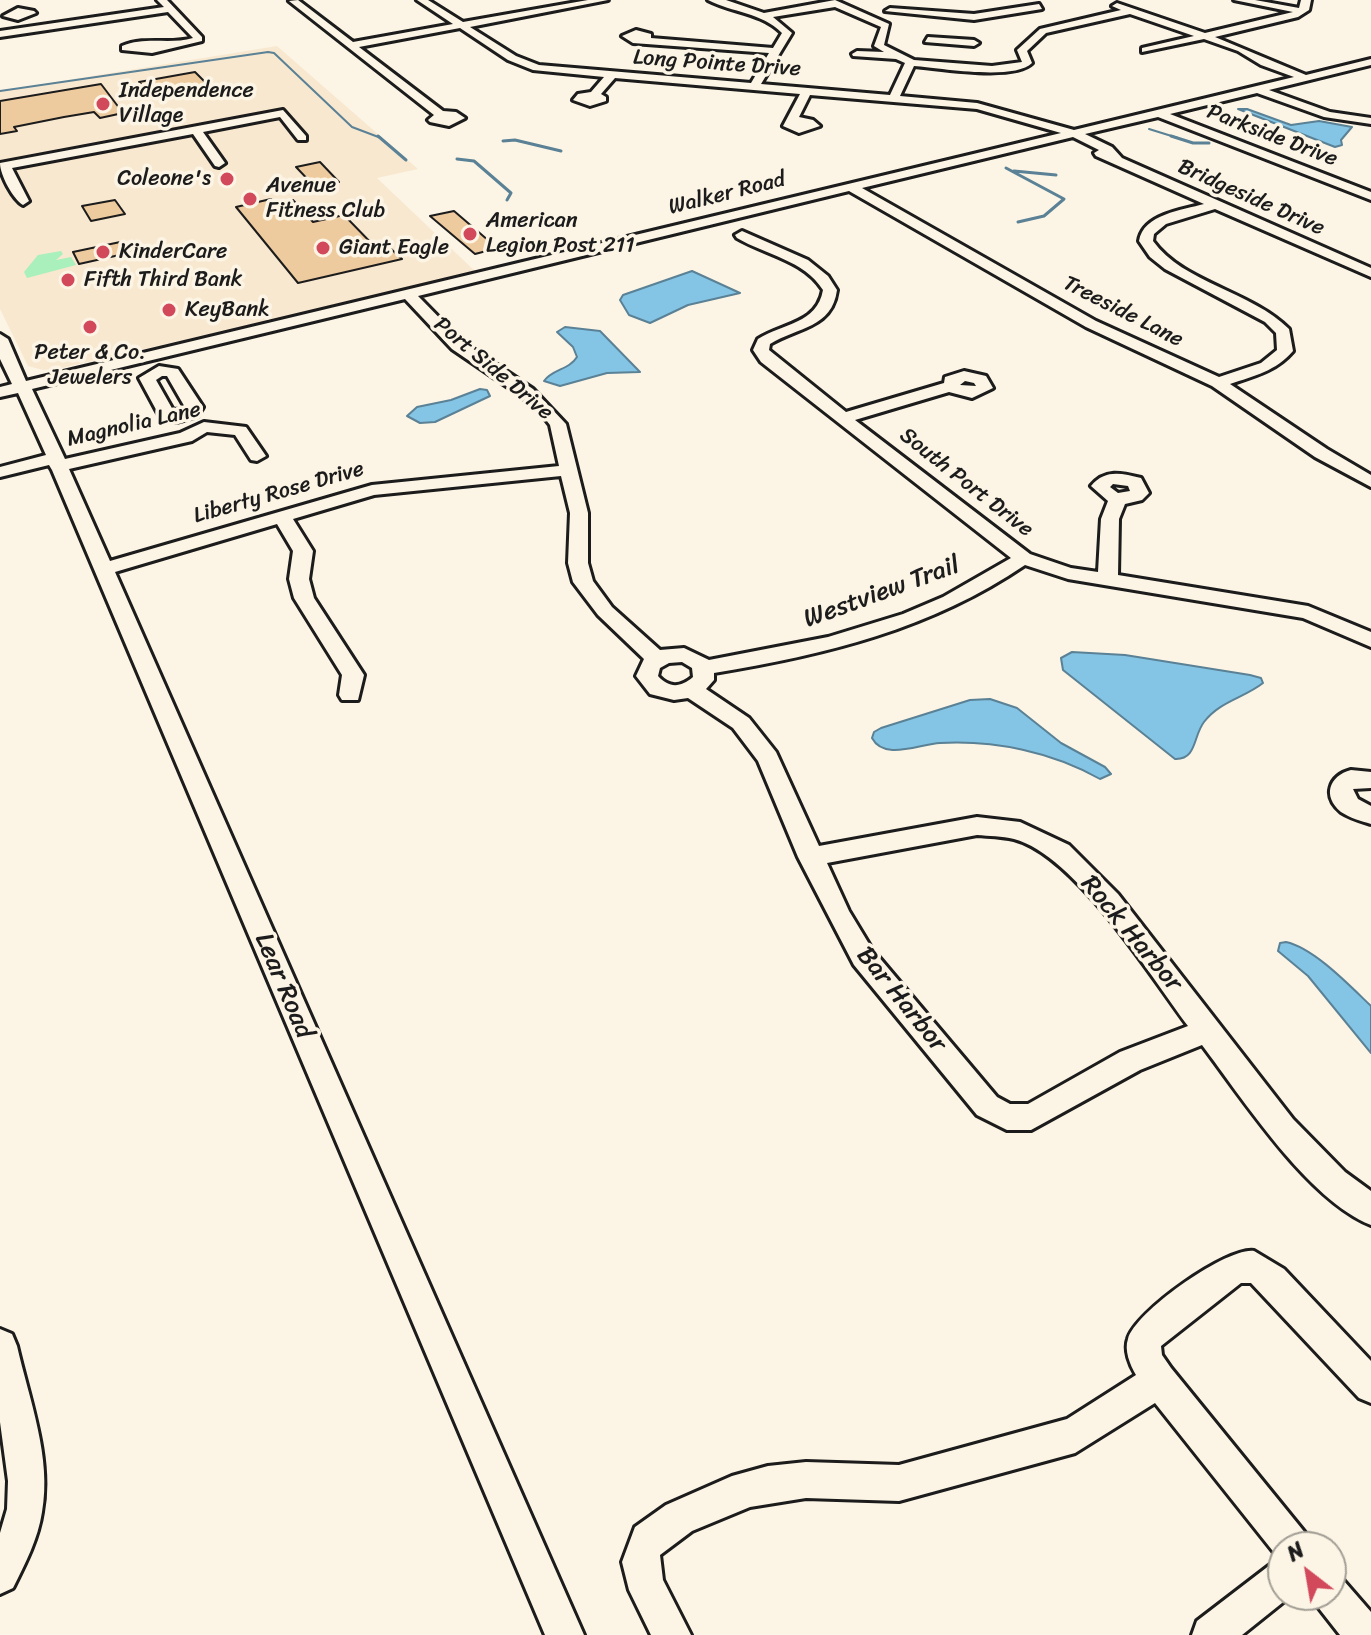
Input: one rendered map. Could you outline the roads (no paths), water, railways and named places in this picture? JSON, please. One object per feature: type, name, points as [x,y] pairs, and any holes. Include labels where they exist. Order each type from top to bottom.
[{"type":"street","points":[[162,0],[200,37],[173,44]]},
{"type":"street","name":"Long Pointe Drive","points":[[422,0],[512,58],[531,66],[611,76],[968,104],[1027,118],[1067,135]]},
{"type":"street","points":[[541,0],[556,9]]},
{"type":"street","points":[[350,44],[603,0]]},
{"type":"street","points":[[713,0],[736,5],[785,29],[787,35],[754,87]]},
{"type":"street","points":[[1239,0],[1302,12]]},
{"type":"street","points":[[1133,53],[1156,54],[1146,50],[1302,12],[1307,6],[1306,0]]},
{"type":"street","points":[[282,1],[297,1],[441,115]]},
{"type":"street","points":[[760,16],[832,2],[887,27],[876,51]]},
{"type":"street","points":[[1109,3],[1203,36],[1271,66],[1308,77]]},
{"type":"street","points":[[863,16],[912,7]]},
{"type":"street","points":[[890,11],[984,16],[1039,7]]},
{"type":"street","points":[[0,34],[171,9]]},
{"type":"street","points":[[1024,10],[1066,26]]},
{"type":"street","points":[[857,54],[876,51],[912,63],[992,69],[1023,66],[1027,63],[1022,50],[1036,35],[1130,11]]},
{"type":"street","points":[[954,42],[959,26],[956,16]]},
{"type":"street","points":[[21,17],[30,30]]},
{"type":"street","points":[[646,39],[777,51]]},
{"type":"street","points":[[928,40],[974,43]]},
{"type":"street","name":"Walker Road","points":[[0,392],[150,354],[722,221],[1371,62]]},
{"type":"street","points":[[894,98],[906,67],[912,63]]},
{"type":"street","points":[[594,95],[611,76]]},
{"type":"street","points":[[1257,89],[1328,115],[1371,121]]},
{"type":"street","points":[[792,119],[807,91]]},
{"type":"street","points":[[23,201],[2,167],[283,113],[302,138]]},
{"type":"street","name":"Parkside Drive","points":[[1158,113],[1371,196]]},
{"type":"street","points":[[195,129],[219,163]]},
{"type":"street","name":"Bridgeside Drive","points":[[1067,135],[1371,273]]},
{"type":"street","name":"Treeside Lane","points":[[851,187],[1091,324],[1218,383],[1321,453],[1371,482]]},
{"type":"street","points":[[1217,204],[1161,221],[1147,233],[1146,241],[1162,260],[1259,310],[1284,332],[1285,351],[1276,360],[1218,383]]},
{"type":"street","name":"South Port Drive","points":[[722,221],[722,227],[726,230],[812,268],[829,287],[828,306],[818,317],[770,337],[761,347],[767,359],[1023,558],[1068,573],[1290,607],[1324,617],[1371,640]]},
{"type":"street","name":"Port Side Drive","points":[[408,293],[465,352],[547,409],[558,424],[579,513],[578,563],[583,582],[595,601],[657,659]]},
{"type":"street","name":"Lear Road","points":[[0,339],[31,401],[565,1635]]},
{"type":"street","points":[[150,354],[159,371]]},
{"type":"street","points":[[159,371],[172,372],[195,407],[192,412],[176,417],[166,413],[147,378],[159,371]]},
{"type":"street","points":[[843,418],[951,386]]},
{"type":"street","points":[[192,412],[203,418],[204,427]]},
{"type":"street","name":"Magnolia Lane","points":[[0,472],[186,437],[204,427],[240,431],[257,456]]},
{"type":"street","name":"Liberty Rose Drive","points":[[102,570],[372,490],[568,470]]},
{"type":"street","points":[[1108,579],[1110,519],[1118,498]]},
{"type":"street","points":[[282,517],[303,551],[299,579],[304,598],[353,675],[350,695]]},
{"type":"street","name":"Westview Trail","points":[[698,679],[875,631],[966,595],[1023,558]]},
{"type":"street","points":[[684,655],[698,679],[673,693],[655,688],[647,676],[647,670],[657,659],[684,655]]},
{"type":"street","name":"Bar Harbor","points":[[698,679],[741,723],[768,758],[810,857],[838,915],[863,957],[987,1106],[1007,1117],[1031,1117],[1130,1061],[1208,1030]]},
{"type":"street","points":[[1371,780],[1351,778],[1341,785],[1340,790],[1353,808],[1371,815]]},
{"type":"street","name":"Rock Harbor","points":[[810,857],[933,831],[977,826],[1020,831],[1060,852],[1109,901],[1283,1129],[1334,1182],[1371,1210]]},
{"type":"street","points":[[1280,1531],[1159,1380],[1143,1352],[1147,1334],[1232,1270],[1248,1265],[1263,1271],[1273,1280],[1371,1386]]},
{"type":"street","points":[[0,1346],[24,1467],[26,1499],[14,1547],[0,1575]]},
{"type":"street","points":[[672,1635],[642,1574],[641,1559],[645,1543],[664,1527],[709,1502],[747,1487],[792,1480],[880,1485],[899,1483],[1036,1448],[1075,1435],[1096,1424],[1159,1380]]},
{"type":"street","points":[[1211,1635],[1267,1591]]},
{"type":"street","points":[[1345,1611],[1365,1635]]},
{"type":"water","points":[[1238,109],[1247,109],[1291,125],[1319,121],[1352,127],[1341,140],[1342,145],[1335,147]]},
{"type":"water","points":[[692,271],[740,293],[688,305],[650,323],[629,315],[620,300],[623,295]]},
{"type":"water","points":[[565,327],[600,331],[640,372],[607,373],[560,386],[544,381],[577,357],[573,347],[557,332]]},
{"type":"water","points":[[480,389],[487,390],[490,396],[435,422],[420,423],[407,416],[417,407],[451,400]]},
{"type":"water","points":[[1072,652],[1125,655],[1250,675],[1261,678],[1263,683],[1210,715],[1200,728],[1191,751],[1187,756],[1175,759],[1063,670],[1061,658]]},
{"type":"water","points":[[990,699],[1017,708],[1061,743],[1105,767],[1111,774],[1100,779],[1043,755],[1002,746],[940,743],[893,750],[878,745],[872,738],[874,732],[881,728],[970,700]]},
{"type":"water","points":[[1286,942],[1320,960],[1371,1006],[1371,1053],[1308,976],[1278,951],[1280,943]]},
{"type":"waterway","points":[[0,91],[268,52],[274,53],[352,127],[380,138]]},
{"type":"waterway","points":[[1149,129],[1178,138]]},
{"type":"waterway","points":[[1171,136],[1193,143],[1209,143]]},
{"type":"waterway","points":[[380,138],[406,160]]},
{"type":"waterway","points":[[503,141],[515,140],[561,151]]},
{"type":"waterway","points":[[457,159],[474,161],[511,193],[507,200]]},
{"type":"waterway","points":[[1006,168],[1064,199],[1044,216],[1018,222]]},
{"type":"waterway","points":[[1014,171],[1056,175]]},
{"type":"place","name":"Independence Village","points":[[103,104]]},
{"type":"place","name":"Coleone's","points":[[227,179]]},
{"type":"place","name":"Avenue Fitness Club","points":[[250,199]]},
{"type":"place","name":"American Legion Post 211","points":[[470,234]]},
{"type":"place","name":"Giant Eagle","points":[[323,248]]},
{"type":"place","name":"KinderCare","points":[[103,252]]},
{"type":"place","name":"Fifth Third Bank","points":[[68,280]]},
{"type":"place","name":"KeyBank","points":[[169,310]]},
{"type":"place","name":"Peter & Co. Jewelers","points":[[90,327]]}]
